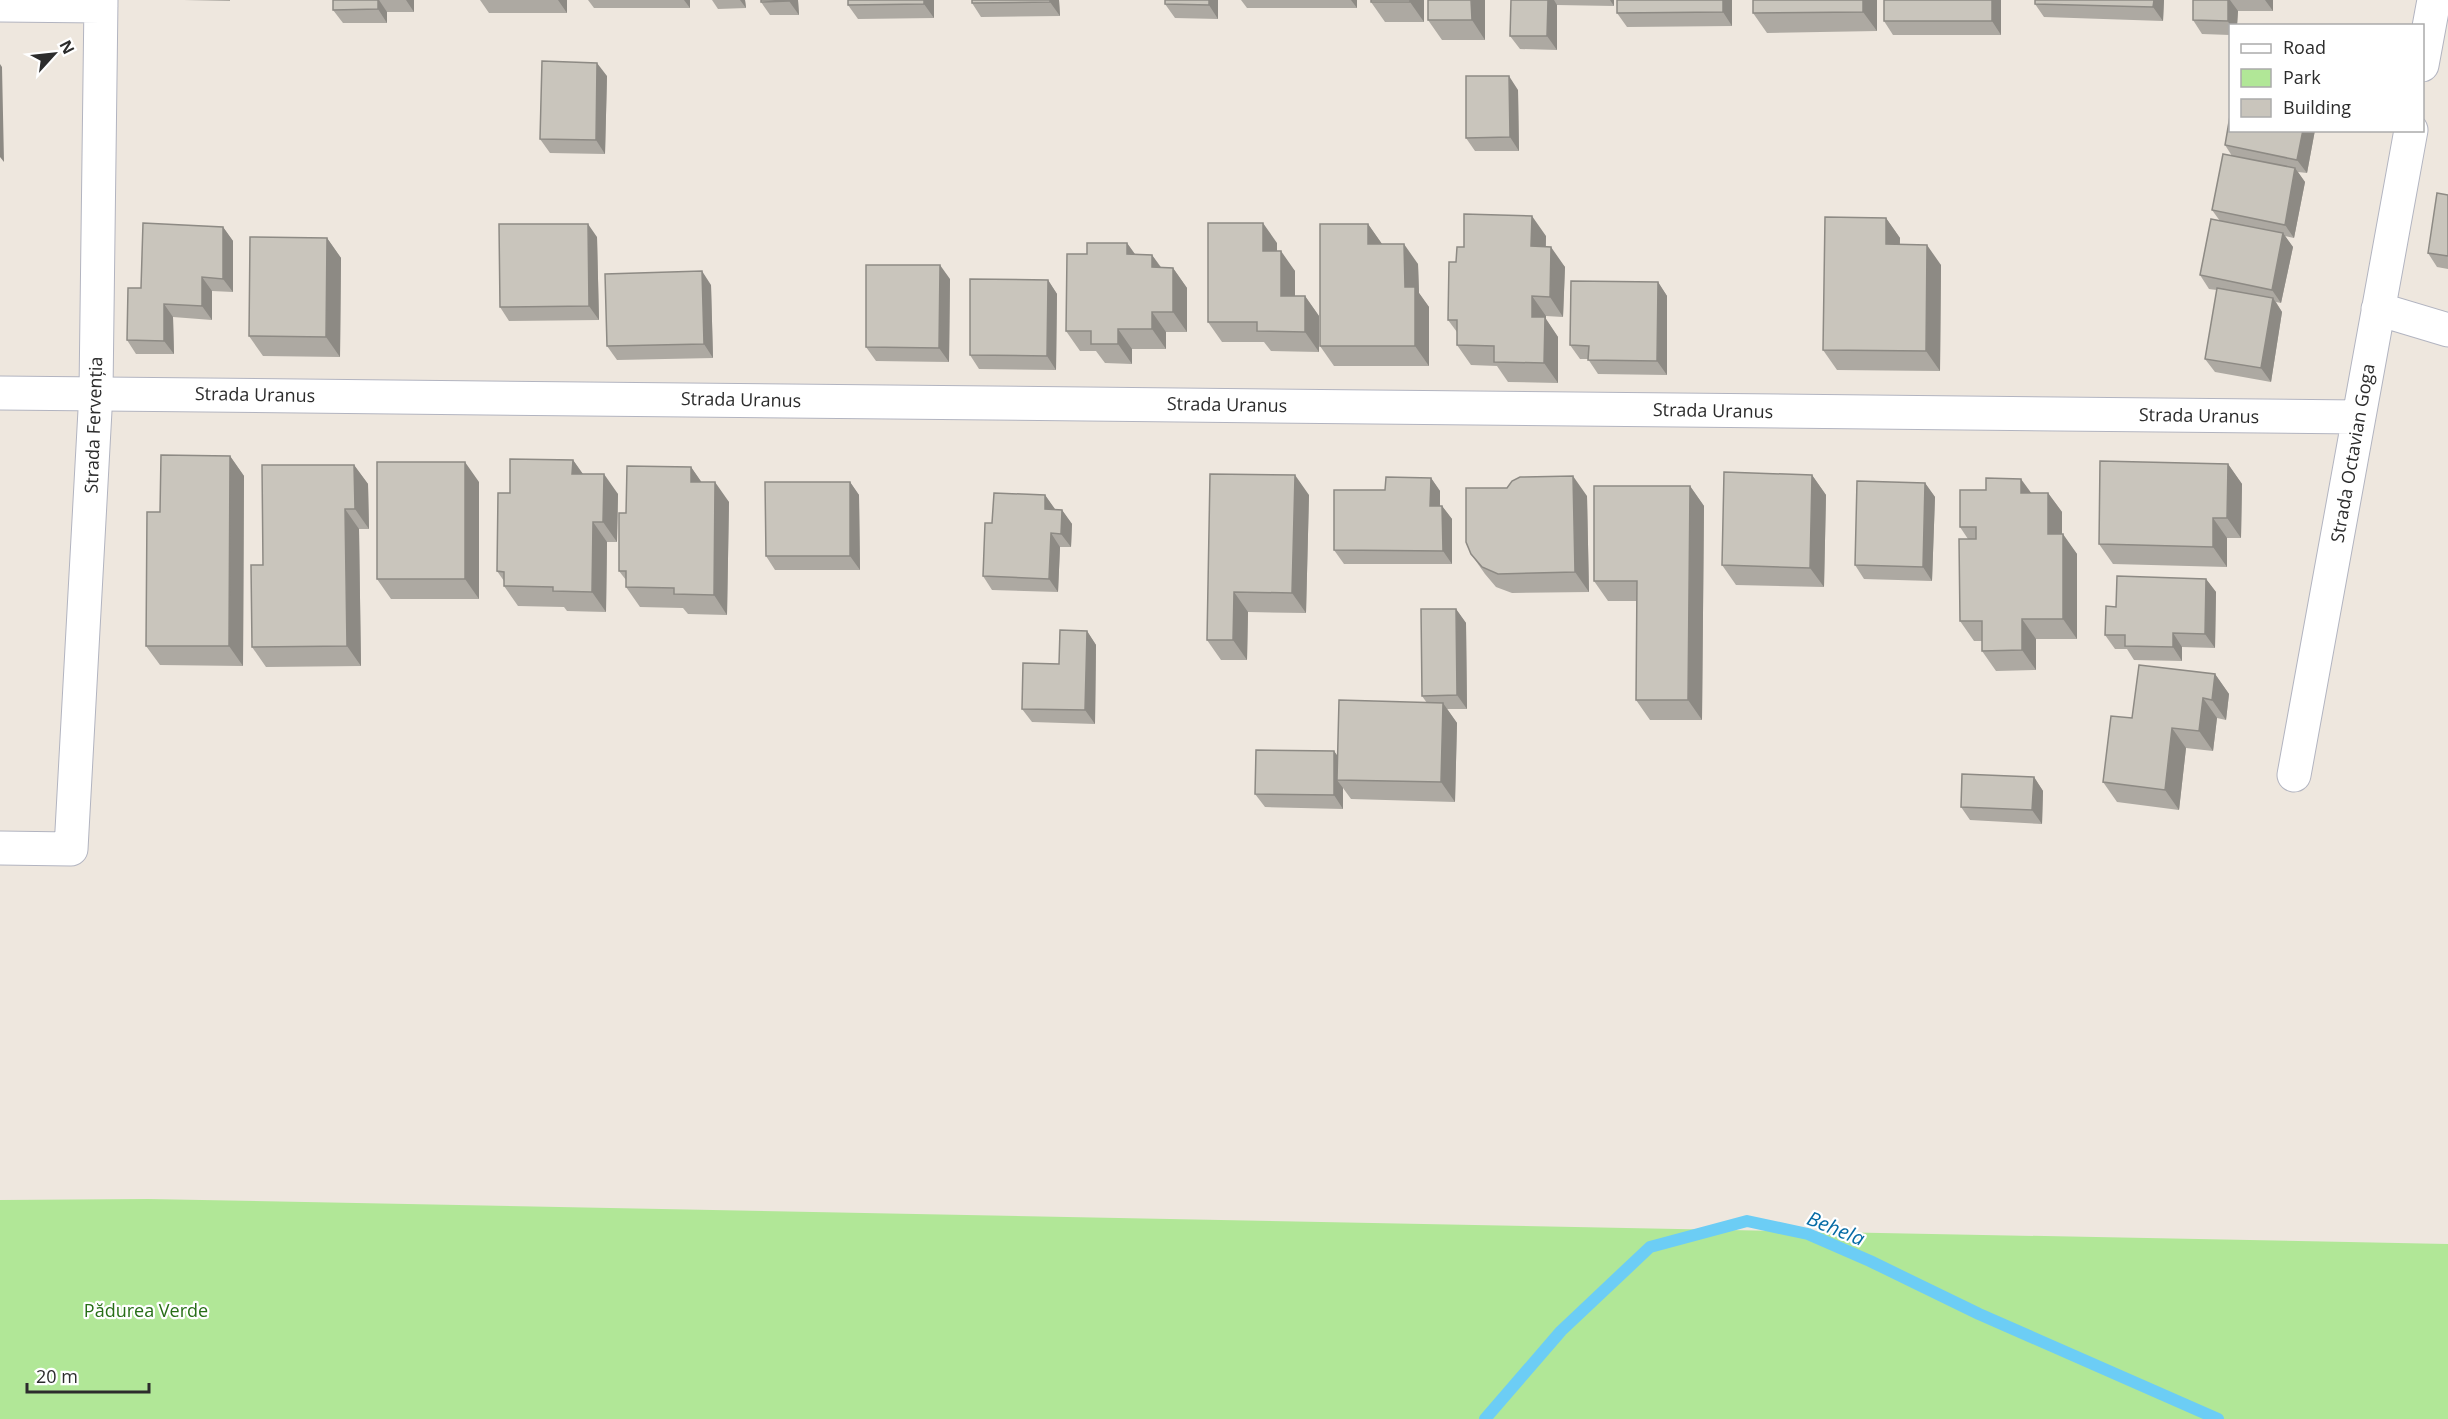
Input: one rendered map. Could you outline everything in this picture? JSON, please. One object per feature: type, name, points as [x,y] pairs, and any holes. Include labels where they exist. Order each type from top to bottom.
[{"type":"street","points":[[2424,54],[2434,0]]},
{"type":"street","points":[[0,5],[101,3]]},
{"type":"street","name":"Strada Fervenția","points":[[0,848],[71,849],[96,392],[101,3]]},
{"type":"street","name":"Strada Octavian Goga","points":[[2294,776],[2411,132]]},
{"type":"street","points":[[2378,309],[2448,330]]},
{"type":"street","name":"Strada Uranus","points":[[0,393],[96,392],[2359,417]]},
{"type":"green space","name":"Pădurea Verde","points":[[148,1199],[2448,1244],[2448,1419],[0,1419],[0,1200]]},
{"type":"building","points":[[333,0],[378,0],[378,9],[333,10]]},
{"type":"building","points":[[761,0],[789,0],[789,1],[761,2]]},
{"type":"building","points":[[848,0],[924,0],[924,4],[848,5]]},
{"type":"building","points":[[972,0],[1050,0],[1050,2],[972,3]]},
{"type":"building","points":[[1165,0],[1209,0],[1209,5],[1165,4]]},
{"type":"building","points":[[1371,0],[1410,0],[1410,2],[1371,2]]},
{"type":"building","points":[[1428,0],[1471,0],[1472,20],[1428,20]]},
{"type":"building","points":[[1511,0],[1548,0],[1547,36],[1510,36]]},
{"type":"building","points":[[1617,0],[1723,0],[1723,12],[1617,13]]},
{"type":"building","points":[[1753,0],[1863,0],[1863,12],[1753,13]]},
{"type":"building","points":[[1884,0],[1992,0],[1992,21],[1884,21]]},
{"type":"building","points":[[2035,0],[2154,0],[2153,7],[2035,4]]},
{"type":"building","points":[[2193,0],[2228,0],[2228,21],[2193,20]]},
{"type":"building","points":[[542,61],[597,63],[596,140],[540,139]]},
{"type":"building","points":[[1466,76],[1509,76],[1510,137],[1466,138]]},
{"type":"building","points":[[2229,122],[2229,132],[2303,132],[2297,160],[2225,145]]},
{"type":"building","points":[[2223,154],[2295,168],[2285,225],[2212,210]]},
{"type":"building","points":[[2437,193],[2448,195],[2448,256],[2428,253]]},
{"type":"building","points":[[1464,214],[1532,216],[1531,246],[1551,247],[1550,297],[1532,296],[1532,317],[1545,317],[1544,363],[1494,362],[1494,346],[1457,345],[1457,320],[1448,320],[1449,262],[1456,262],[1457,247],[1464,247]]},
{"type":"building","points":[[1825,217],[1886,218],[1886,244],[1927,245],[1926,351],[1823,350]]},
{"type":"building","points":[[2211,219],[2283,233],[2272,290],[2200,275]]},
{"type":"building","points":[[143,223],[223,227],[223,279],[202,277],[202,306],[164,304],[164,341],[127,340],[128,288],[141,288]]},
{"type":"building","points":[[1208,223],[1263,223],[1263,251],[1281,251],[1281,296],[1305,296],[1305,332],[1257,331],[1257,322],[1208,322]]},
{"type":"building","points":[[499,224],[588,224],[589,306],[500,307]]},
{"type":"building","points":[[1320,224],[1368,224],[1368,244],[1404,244],[1405,287],[1415,287],[1415,346],[1320,346]]},
{"type":"building","points":[[250,237],[327,238],[326,337],[249,336]]},
{"type":"building","points":[[1087,243],[1127,243],[1127,254],[1152,255],[1152,267],[1173,268],[1173,312],[1152,312],[1152,329],[1118,329],[1118,344],[1091,344],[1091,331],[1066,331],[1067,254],[1087,254]]},
{"type":"building","points":[[866,265],[940,265],[939,348],[866,347]]},
{"type":"building","points":[[702,271],[704,344],[607,346],[605,274]]},
{"type":"building","points":[[970,279],[1048,280],[1047,356],[970,355]]},
{"type":"building","points":[[1571,281],[1658,282],[1657,361],[1588,360],[1589,346],[1570,345]]},
{"type":"building","points":[[2217,288],[2273,298],[2261,368],[2205,359]]},
{"type":"building","points":[[161,455],[230,456],[229,646],[146,646],[147,512],[160,512]]},
{"type":"building","points":[[510,459],[573,460],[572,474],[604,474],[603,522],[593,522],[592,592],[553,591],[553,587],[504,586],[504,572],[497,571],[498,493],[510,493]]},
{"type":"building","points":[[2100,461],[2228,464],[2227,518],[2213,518],[2213,547],[2099,544]]},
{"type":"building","points":[[377,462],[465,462],[465,579],[377,579]]},
{"type":"building","points":[[262,465],[354,465],[355,509],[345,509],[347,646],[252,647],[251,565],[263,565]]},
{"type":"building","points":[[627,466],[691,467],[691,482],[715,482],[714,595],[674,594],[674,588],[626,587],[626,571],[619,571],[619,513],[626,513]]},
{"type":"building","points":[[1724,472],[1812,475],[1810,568],[1722,565]]},
{"type":"building","points":[[1210,474],[1295,475],[1292,593],[1234,592],[1233,640],[1207,640]]},
{"type":"building","points":[[1573,476],[1575,572],[1498,574],[1482,567],[1471,554],[1466,542],[1466,488],[1507,488],[1512,481],[1520,477]]},
{"type":"building","points":[[1386,477],[1431,478],[1430,506],[1442,506],[1443,551],[1334,550],[1334,490],[1385,490]]},
{"type":"building","points":[[1986,478],[2021,479],[2021,493],[2048,493],[2048,534],[2063,534],[2063,619],[2022,619],[2022,650],[1982,651],[1982,621],[1960,621],[1959,539],[1976,539],[1976,527],[1960,527],[1960,490],[1986,490]]},
{"type":"building","points":[[1857,481],[1925,483],[1923,567],[1855,565]]},
{"type":"building","points":[[765,482],[850,482],[850,556],[766,556]]},
{"type":"building","points":[[1594,486],[1690,486],[1688,700],[1636,700],[1637,581],[1594,581]]},
{"type":"building","points":[[994,493],[1045,495],[1045,509],[1062,510],[1061,534],[1051,533],[1049,579],[983,576],[985,523],[992,523]]},
{"type":"building","points":[[2117,576],[2206,579],[2205,634],[2173,633],[2173,647],[2125,646],[2125,635],[2105,635],[2106,606],[2116,607]]},
{"type":"building","points":[[1421,609],[1456,609],[1457,695],[1422,696]]},
{"type":"building","points":[[1060,630],[1087,631],[1085,710],[1022,709],[1023,663],[1059,664]]},
{"type":"building","points":[[2139,665],[2215,674],[2212,700],[2203,698],[2199,731],[2172,728],[2165,790],[2103,782],[2111,716],[2132,718]]},
{"type":"building","points":[[1339,700],[1443,703],[1441,782],[1337,780]]},
{"type":"building","points":[[1256,750],[1334,751],[1334,795],[1255,794]]},
{"type":"building","points":[[1962,774],[2034,777],[2032,810],[1961,807]]},
{"type":"waterway","name":"Behela","points":[[1485,1419],[1561,1331],[1650,1247],[1747,1221],[1808,1234],[1870,1261],[1979,1314],[2218,1419]]}]
